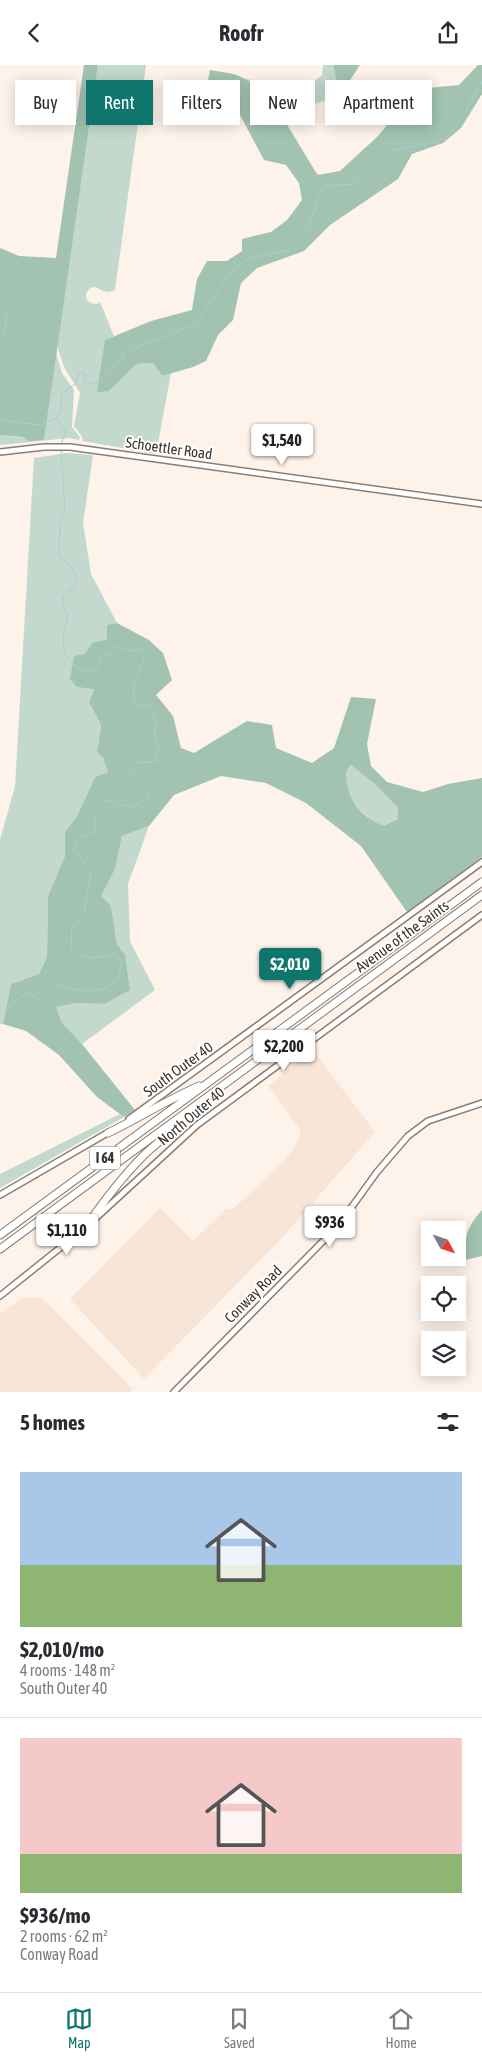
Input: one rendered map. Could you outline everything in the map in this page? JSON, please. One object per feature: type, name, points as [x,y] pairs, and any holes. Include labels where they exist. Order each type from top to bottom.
[{"type":"highway","name":"Avenue of the Saints","points":[[0,1235],[482,882]]},
{"type":"highway","name":"Avenue of the Saints","points":[[0,1249],[482,895]]},
{"type":"highway","points":[[108,1133],[180,1094],[210,1081]]},
{"type":"highway","points":[[85,1228],[124,1175],[154,1145],[184,1122],[198,1105]]},
{"type":"street","name":"Schoettler Road","points":[[0,452],[44,447],[79,448],[482,504]]},
{"type":"street","name":"South Outer 40","points":[[0,1195],[108,1133],[165,1094],[482,862]]},
{"type":"street","name":"North Outer 40","points":[[0,1296],[85,1228],[197,1125],[482,915]]},
{"type":"street","name":"Conway Road","points":[[174,1392],[338,1226],[377,1172],[408,1136],[428,1121],[482,1103]]},
{"type":"shaded area","points":[[313,1050],[375,1132],[280,1240],[144,1379],[70,1299],[160,1208],[193,1241],[226,1209],[233,1209],[284,1161],[296,1145],[301,1131],[268,1086]]},
{"type":"shaded area","points":[[22,1298],[42,1298],[133,1389],[130,1392],[0,1392],[0,1314]]},
{"type":"green space","points":[[84,65],[98,65],[96,80],[86,80],[86,125],[89,125],[44,440],[29,441],[22,437],[0,435],[0,248],[19,256],[56,258]]},
{"type":"green space","points":[[98,65],[146,65],[144,80],[96,80]]},
{"type":"green space","points":[[323,65],[333,65],[336,80],[325,80],[325,100],[315,104],[315,80],[322,75]]},
{"type":"green space","points":[[333,65],[360,65],[350,80],[336,80]]},
{"type":"green space","points":[[478,65],[482,65],[482,94],[461,128],[443,143],[412,154],[398,179],[330,225],[304,251],[257,268],[241,283],[233,320],[218,335],[206,361],[162,376],[153,363],[137,364],[109,391],[97,392],[105,340],[151,321],[192,310],[197,279],[207,261],[227,261],[242,251],[242,239],[271,232],[287,220],[302,200],[299,183],[286,165],[264,160],[240,115],[240,80],[208,80],[210,70],[237,75],[250,83],[250,125],[287,125],[318,175],[340,171],[387,125],[432,125],[432,88],[459,85]]},
{"type":"green space","points":[[89,125],[138,125],[115,290],[107,292],[92,287],[86,296],[91,303],[97,304],[100,302],[114,336],[105,340],[109,391],[137,364],[153,363],[162,376],[171,373],[156,454],[83,441],[74,426],[80,393],[64,367],[57,346]]},
{"type":"green space","points":[[56,352],[62,373],[74,390],[72,427],[80,437],[79,440],[69,438],[0,445],[0,435],[44,440]]},
{"type":"green space","points":[[67,453],[93,455],[83,523],[91,574],[117,623],[108,625],[107,639],[92,643],[94,688],[89,702],[101,725],[97,752],[103,758],[108,772],[95,777],[77,816],[65,832],[65,856],[48,896],[47,957],[39,974],[11,984],[3,1024],[0,1024],[0,840],[15,786],[34,458]]},
{"type":"green space","points":[[117,623],[149,640],[163,653],[172,680],[156,695],[173,716],[181,748],[194,753],[247,721],[272,725],[276,748],[312,763],[334,748],[351,697],[376,699],[367,744],[371,766],[387,782],[423,792],[448,784],[482,778],[482,857],[407,912],[361,846],[306,803],[266,783],[221,776],[174,795],[149,826],[122,836],[115,869],[101,896],[111,906],[117,944],[125,955],[130,990],[104,1004],[77,1003],[56,1007],[62,1023],[82,1044],[135,1110],[124,1117],[97,1097],[59,1055],[26,1031],[3,1024],[11,984],[39,974],[47,957],[48,896],[65,856],[65,832],[77,816],[95,777],[108,772],[103,758],[97,752],[101,725],[89,702],[94,689],[77,687],[70,679],[74,656],[85,654],[92,643],[107,639],[107,625]],"holes":[[[351,765],[376,785],[398,808],[398,819],[384,826],[361,812],[351,798],[346,772]]]},
{"type":"green space","points":[[352,765],[376,785],[398,808],[398,819],[384,827],[366,816],[356,806],[348,795],[346,786],[346,772]]},
{"type":"green space","points":[[149,826],[128,884],[130,941],[155,990],[82,1044],[62,1023],[56,1007],[77,1003],[104,1004],[125,955],[117,944],[111,906],[100,896],[115,869],[122,836]]},
{"type":"green space","points":[[120,1114],[124,1117],[0,1188],[0,1174]]},
{"type":"green space","points":[[482,1210],[482,1256],[466,1260],[466,1241],[473,1221]]},
{"type":"waterway","points":[[56,419],[61,409],[62,394],[76,383],[79,372],[85,373],[84,381],[87,384],[98,381],[105,378],[111,367],[121,361],[124,352],[196,324],[232,271],[250,258],[290,250],[305,232],[316,208],[317,197],[326,186],[353,184],[390,151],[436,142],[448,136],[466,111],[482,82]]},
{"type":"waterway","points":[[0,310],[7,315],[4,333],[0,335]]},
{"type":"waterway","points":[[0,420],[40,425],[56,419],[66,431],[61,445]]},
{"type":"waterway","points":[[0,1014],[28,992],[42,1001],[57,984],[72,989],[98,990],[113,984],[118,977],[120,958],[115,954],[91,958],[71,948],[72,927],[84,914],[91,872],[74,848],[78,839],[96,831],[97,810],[107,800],[125,806],[134,806],[149,796],[129,773],[138,762],[155,762],[159,749],[154,731],[157,721],[150,706],[135,705],[133,685],[144,662],[144,651],[138,648],[132,651],[116,646],[111,653],[103,655],[97,670],[90,671],[80,669],[72,663],[65,652],[63,640],[68,615],[62,605],[63,596],[72,588],[77,580],[73,569],[59,556],[60,523],[65,512],[61,449]]}]
